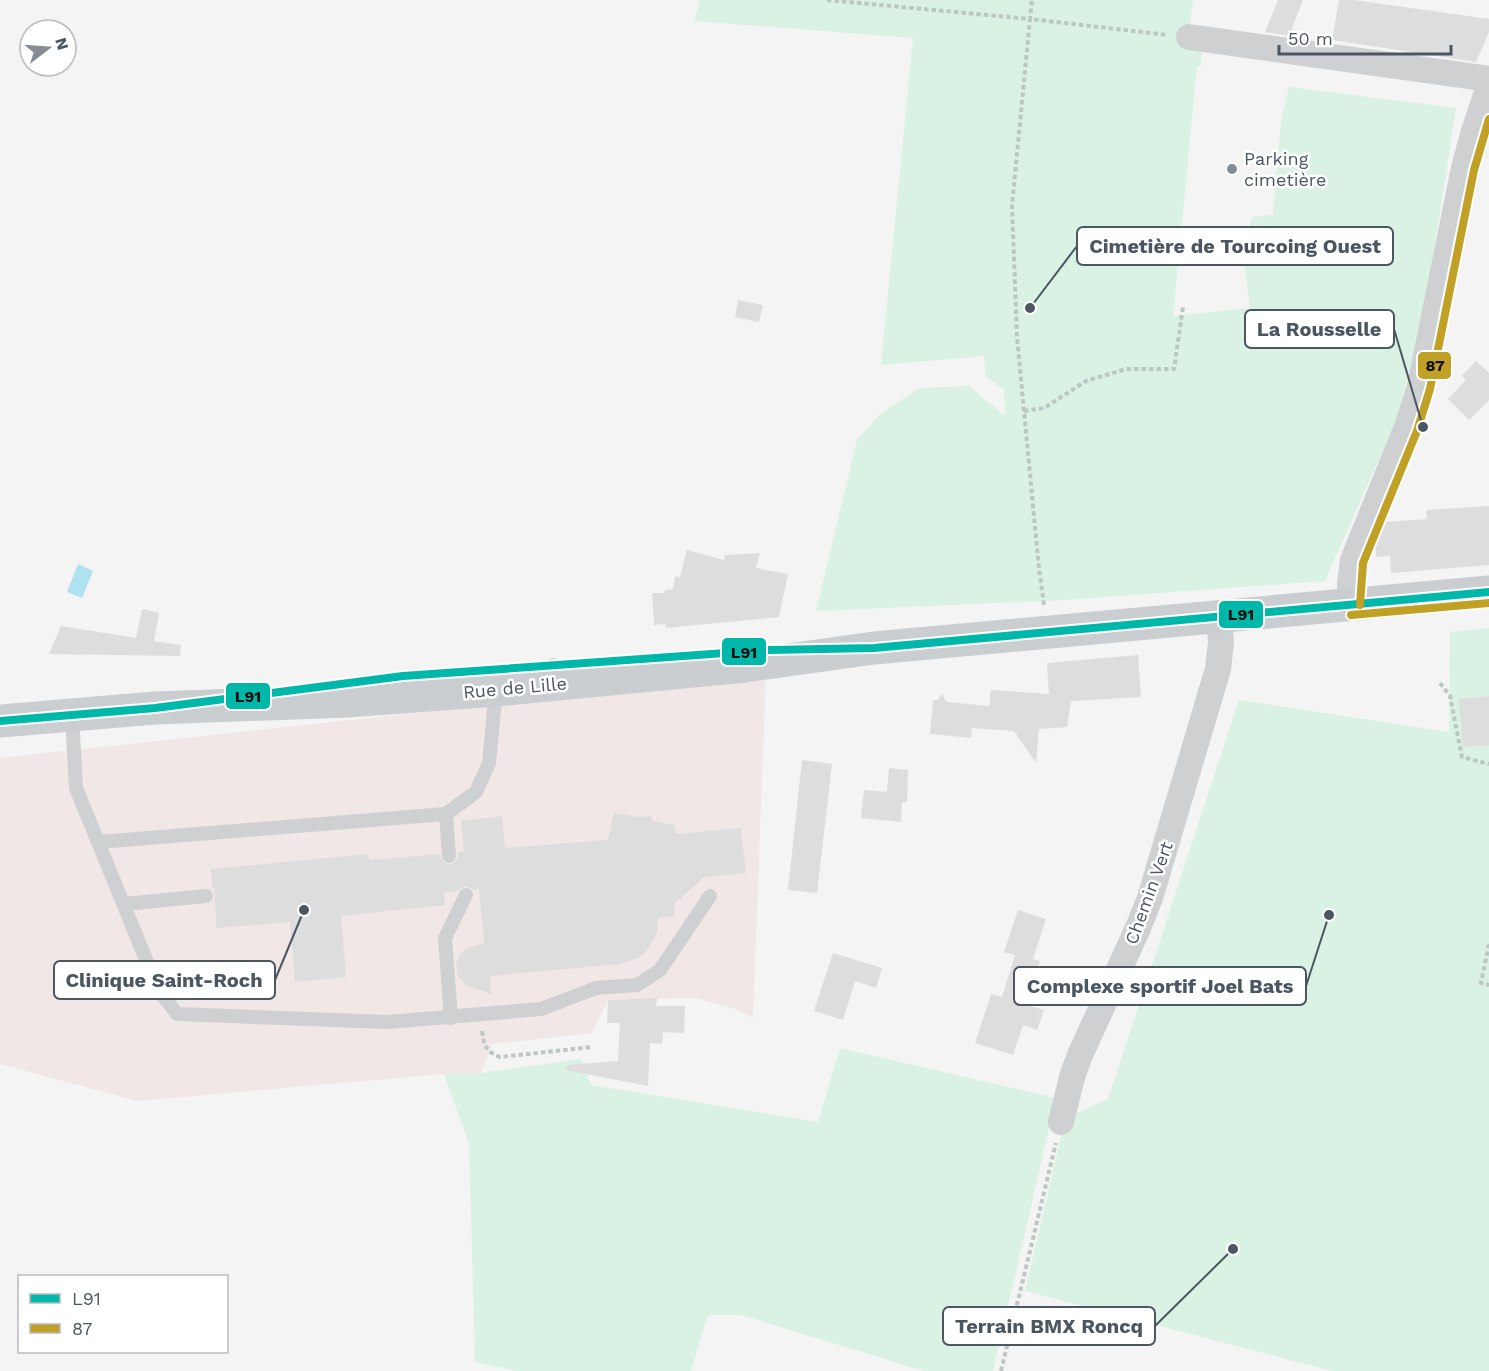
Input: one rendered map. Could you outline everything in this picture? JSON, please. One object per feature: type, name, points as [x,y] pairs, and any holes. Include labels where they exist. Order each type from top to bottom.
[{"type":"main road","name":"Rue de Lille","points":[[0,721],[155,708],[348,701],[495,690],[745,666],[874,648],[1489,592]]},
{"type":"main road","name":"Rue de Lille","points":[[155,708],[357,680],[769,650],[874,648]]},
{"type":"street","points":[[1189,38],[1489,80]]},
{"type":"street","points":[[1350,605],[1353,560],[1407,427],[1420,386],[1464,168],[1473,131],[1489,86]]},
{"type":"street","name":"Chemin Vert","points":[[1061,1122],[1072,1077],[1138,928],[1168,840],[1218,669],[1221,642],[1219,617]]},
{"type":"lane","points":[[99,842],[446,814],[476,792],[489,763],[495,690],[500,679],[526,676],[553,665]]},
{"type":"lane","points":[[72,715],[76,788],[158,989],[177,1014],[388,1022],[541,1010],[596,988],[636,985],[660,970],[710,897]]},
{"type":"lane","points":[[446,814],[449,856]]},
{"type":"lane","points":[[452,1018],[446,938],[466,895]]},
{"type":"lane","points":[[124,904],[206,896]]},
{"type":"path","points":[[829,0],[1030,19],[1189,38]]},
{"type":"path","points":[[1032,0],[1012,206],[1017,337],[1039,569],[1048,632]]},
{"type":"path","points":[[1024,411],[1044,408],[1086,381],[1126,369],[1174,369],[1182,307]]},
{"type":"path","points":[[1440,683],[1450,696],[1462,757],[1489,764]]},
{"type":"path","points":[[1489,944],[1481,983],[1489,985]]},
{"type":"path","points":[[481,1015],[483,1043],[487,1050],[500,1057],[592,1047]]},
{"type":"path","points":[[1001,1371],[1061,1122]]},
{"type":"shaded area","points":[[766,675],[753,1018],[733,1008],[695,998],[608,1000],[592,1033],[492,1044],[481,1073],[444,1074],[137,1101],[0,1064],[0,758]]},
{"type":"green space","points":[[700,0],[1193,0],[1188,43],[1202,45],[1201,66],[1197,66],[1173,316],[1250,308],[1243,256],[1252,217],[1273,215],[1281,122],[1289,87],[1456,108],[1423,322],[1395,423],[1325,581],[1064,600],[816,611],[857,440],[879,415],[919,388],[969,386],[1005,416],[1004,389],[986,377],[984,356],[881,365],[913,38],[694,21]]},
{"type":"green space","points":[[1489,628],[1489,1371],[1332,1371],[1025,1291],[1065,1119],[1108,1099],[1239,700],[1449,732],[1450,632]]},
{"type":"green space","points":[[840,1048],[1056,1098],[993,1371],[924,1371],[741,1315],[708,1315],[691,1371],[516,1371],[475,1362],[469,1144],[444,1074],[481,1073],[581,1059],[591,1085],[818,1122]]},
{"type":"water","points":[[78,564],[93,571],[82,598],[67,592]]},
{"type":"building","points":[[1278,0],[1303,0],[1289,36],[1265,32]]},
{"type":"building","points":[[1339,0],[1354,0],[1489,19],[1489,32],[1476,62],[1332,40]]},
{"type":"building","points":[[738,300],[763,305],[759,322],[735,317]]},
{"type":"building","points":[[1476,361],[1489,373],[1489,400],[1469,420],[1448,399],[1466,380],[1462,376]]},
{"type":"building","points":[[1489,506],[1489,565],[1391,573],[1390,556],[1376,557],[1375,545],[1384,522],[1427,519],[1426,510]]},
{"type":"building","points":[[687,550],[724,560],[725,555],[760,553],[756,568],[788,574],[779,617],[666,628],[665,624],[654,625],[652,593],[664,593],[665,590],[673,589],[675,576],[680,577]]},
{"type":"building","points":[[142,609],[159,613],[154,641],[181,645],[180,656],[49,654],[61,626],[136,638]]},
{"type":"building","points":[[1138,655],[1141,697],[1071,701],[1067,727],[1039,729],[1036,763],[1014,731],[972,728],[971,738],[930,734],[933,700],[938,700],[942,694],[947,702],[989,706],[991,690],[1049,694],[1047,663]]},
{"type":"building","points":[[1489,696],[1489,745],[1463,747],[1459,699]]},
{"type":"building","points":[[802,760],[832,764],[817,893],[788,890]]},
{"type":"building","points":[[889,768],[908,770],[907,802],[902,802],[901,822],[861,818],[864,790],[887,792]]},
{"type":"building","points":[[614,813],[636,817],[652,816],[653,821],[675,825],[676,834],[741,828],[746,873],[704,877],[674,904],[675,916],[658,918],[657,933],[647,950],[639,958],[620,964],[490,976],[491,994],[467,986],[458,976],[456,963],[461,953],[468,948],[484,943],[479,889],[473,890],[466,886],[458,891],[444,893],[445,905],[341,916],[346,977],[295,982],[290,922],[216,928],[211,869],[368,854],[369,860],[440,854],[442,861],[450,865],[457,860],[458,852],[464,851],[461,821],[502,816],[505,848],[608,840]]},
{"type":"building","points":[[1018,910],[1046,919],[1033,959],[1040,961],[1026,1005],[1044,1010],[1037,1030],[1023,1025],[1013,1055],[975,1043],[991,994],[1002,997],[1015,955],[1004,952]]},
{"type":"building","points":[[833,953],[882,968],[876,988],[855,981],[843,1020],[814,1011]]},
{"type":"building","points":[[657,998],[656,1006],[685,1006],[684,1033],[663,1032],[662,1044],[650,1043],[648,1086],[566,1070],[567,1065],[618,1061],[620,1023],[607,1023],[608,1000]]},
{"type":"transit line","name":"87","points":[[1360,605],[1363,563],[1417,431],[1430,389],[1474,170],[1489,119]]},
{"type":"transit line","name":"L91","points":[[0,721],[155,708],[403,676],[769,650],[874,648],[1489,592]]},
{"type":"transit line","name":"87","points":[[1351,615],[1489,603]]},
{"type":"place","name":"Parking cimetière","points":[[1232,169]]},
{"type":"place","name":"Cimetière de Tourcoing Ouest","points":[[1030,308]]},
{"type":"place","name":"La Rousselle","points":[[1423,427]]},
{"type":"place","name":"Clinique Saint-Roch","points":[[304,910]]},
{"type":"place","name":"Complexe sportif Joel Bats","points":[[1329,915]]},
{"type":"place","name":"Terrain BMX Roncq","points":[[1233,1249]]}]
